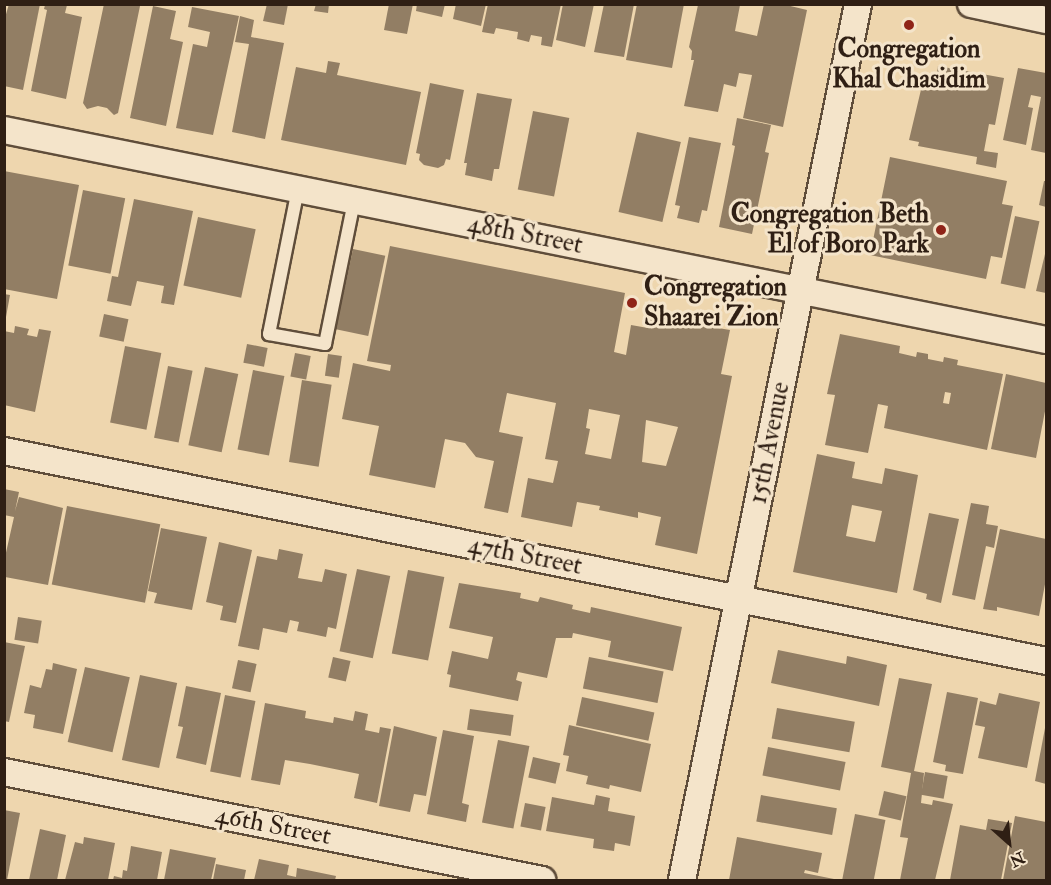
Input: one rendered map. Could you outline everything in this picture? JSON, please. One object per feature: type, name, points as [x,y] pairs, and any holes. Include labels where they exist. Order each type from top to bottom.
[{"type":"street","name":"15th Avenue","points":[[681,880],[858,4]]},
{"type":"street","points":[[971,4],[1047,20]]},
{"type":"street","name":"48th Street","points":[[4,130],[1047,340]]},
{"type":"street","name":"47th Street","points":[[4,451],[1047,661]]},
{"type":"street","name":"46th Street","points":[[4,772],[542,880]]},
{"type":"lane","points":[[298,189],[269,334],[325,344],[354,201]]},
{"type":"building","points":[[9,4],[40,4],[23,90],[4,86],[4,21]]},
{"type":"building","points":[[104,4],[140,6],[118,113],[114,115],[107,108],[98,106],[87,109],[83,103]]},
{"type":"building","points":[[267,4],[288,4],[284,25],[263,21]]},
{"type":"building","points":[[316,4],[329,4],[328,13],[314,11]]},
{"type":"building","points":[[389,4],[413,4],[407,34],[384,30]]},
{"type":"building","points":[[417,4],[445,4],[442,17],[416,11]]},
{"type":"building","points":[[456,4],[486,4],[481,26],[453,19]]},
{"type":"building","points":[[488,4],[561,4],[552,47],[541,45],[542,37],[531,35],[529,42],[517,39],[518,32],[496,28],[494,34],[482,32]]},
{"type":"building","points":[[563,4],[594,4],[585,47],[556,40]]},
{"type":"building","points":[[604,4],[634,4],[624,57],[594,52]]},
{"type":"building","points":[[637,4],[684,4],[672,68],[626,60]]},
{"type":"building","points":[[764,4],[782,4],[807,10],[783,127],[743,118],[752,75],[739,73],[736,87],[724,84],[718,112],[684,106],[694,60],[691,60],[692,51],[689,47],[698,5],[740,5],[735,31],[757,36]]},
{"type":"building","points":[[45,5],[67,5],[65,13],[82,17],[66,99],[31,91],[47,10],[44,9]]},
{"type":"building","points":[[153,6],[176,11],[170,39],[183,42],[166,126],[130,118]]},
{"type":"building","points":[[192,7],[239,16],[213,135],[176,128],[193,44],[207,47],[210,32],[188,27]]},
{"type":"building","points":[[240,16],[254,20],[251,37],[284,43],[265,139],[232,132],[249,44],[235,42]]},
{"type":"building","points":[[328,61],[340,63],[337,75],[421,92],[406,165],[281,140],[296,67],[326,73]]},
{"type":"building","points":[[938,66],[1004,78],[995,125],[989,124],[984,151],[998,153],[996,168],[976,164],[977,157],[918,146],[919,142],[909,140],[924,77],[936,79]]},
{"type":"building","points":[[1018,68],[1046,73],[1046,153],[1031,150],[1041,97],[1031,95],[1028,107],[1033,108],[1026,145],[1003,140]]},
{"type":"building","points":[[430,83],[464,90],[450,160],[446,159],[444,165],[438,168],[424,165],[419,160],[420,154],[416,153]]},
{"type":"building","points":[[477,93],[512,99],[499,169],[494,169],[492,181],[465,175],[467,163],[464,163]]},
{"type":"building","points":[[533,111],[569,118],[554,197],[518,190]]},
{"type":"building","points":[[737,118],[771,125],[765,152],[769,153],[752,234],[719,227],[735,146],[732,145]]},
{"type":"building","points":[[637,132],[681,142],[662,222],[619,212]]},
{"type":"building","points":[[689,137],[721,143],[707,211],[702,210],[699,223],[677,218],[680,206],[675,205]]},
{"type":"building","name":"Congregation Beth El of Boro Park","points":[[890,157],[1007,181],[1002,204],[1013,206],[1002,258],[991,256],[986,279],[870,255]]},
{"type":"building","points":[[4,171],[79,185],[57,299],[4,289]]},
{"type":"building","points":[[1044,181],[1046,181],[1046,207],[1039,205]]},
{"type":"building","points":[[83,190],[125,198],[111,274],[68,266]]},
{"type":"building","points":[[134,199],[193,211],[174,305],[161,303],[164,286],[137,281],[131,306],[107,301],[112,276],[118,277]]},
{"type":"building","points":[[1015,216],[1039,221],[1025,289],[1001,283]]},
{"type":"building","points":[[198,217],[256,229],[241,298],[183,285]]},
{"type":"building","points":[[390,246],[625,293],[614,352],[626,355],[631,325],[648,328],[651,310],[698,319],[700,314],[720,318],[718,328],[730,330],[721,374],[732,376],[697,554],[655,545],[661,517],[638,512],[638,518],[599,510],[600,506],[577,502],[572,527],[521,517],[528,478],[553,483],[558,461],[545,459],[556,403],[507,393],[499,432],[523,437],[508,513],[484,508],[494,461],[476,457],[465,443],[445,439],[435,488],[369,475],[379,426],[342,419],[353,363],[390,371],[391,365],[367,361]],"holes":[[[589,409],[620,415],[611,459],[585,454],[590,429],[586,428]],[[646,420],[678,427],[666,466],[642,462]]]},
{"type":"building","points":[[353,249],[385,256],[368,336],[336,329]]},
{"type":"building","points":[[1046,250],[1046,293],[1036,291]]},
{"type":"building","points":[[4,294],[10,295],[6,317],[4,317]]},
{"type":"building","points":[[104,314],[128,319],[124,342],[99,336]]},
{"type":"building","points":[[15,326],[29,329],[27,335],[37,337],[39,329],[51,331],[35,412],[4,405],[4,331],[14,333]]},
{"type":"building","points":[[840,334],[900,346],[899,353],[916,357],[917,352],[928,354],[928,359],[943,362],[944,357],[958,360],[957,365],[1003,374],[987,450],[884,428],[888,406],[878,404],[868,453],[825,445],[835,395],[827,394]],"holes":[[[945,392],[951,393],[949,404],[943,403]]]},
{"type":"building","points":[[247,344],[268,348],[264,367],[243,363]]},
{"type":"building","points":[[125,346],[161,353],[146,430],[110,423]]},
{"type":"building","points":[[295,353],[311,356],[306,380],[290,377]]},
{"type":"building","points":[[328,354],[342,356],[339,378],[325,376]]},
{"type":"building","points":[[168,366],[193,371],[179,442],[154,438]]},
{"type":"building","points":[[205,367],[238,374],[222,452],[188,445]]},
{"type":"building","points":[[253,370],[284,376],[269,456],[238,450]]},
{"type":"building","points":[[1006,374],[1046,383],[1046,406],[1036,458],[991,449]]},
{"type":"building","points":[[302,380],[332,385],[319,467],[289,462]]},
{"type":"building","points":[[817,454],[855,462],[852,478],[882,484],[885,468],[918,475],[897,593],[793,572]],"holes":[[[852,505],[882,511],[875,542],[846,536]]]},
{"type":"building","points":[[4,489],[19,492],[15,511],[19,497],[63,508],[48,585],[5,577],[5,557],[14,517],[4,515]]},
{"type":"building","points":[[971,503],[989,506],[986,524],[998,526],[994,548],[986,546],[975,600],[952,595]]},
{"type":"building","points":[[67,506],[160,524],[145,603],[52,585]]},
{"type":"building","points":[[929,513],[959,519],[941,603],[926,599],[927,594],[913,590]]},
{"type":"building","points":[[161,528],[207,537],[192,610],[154,603],[157,593],[148,591]]},
{"type":"building","points":[[1000,529],[1046,539],[1046,579],[1039,616],[997,607],[997,611],[983,609]]},
{"type":"building","points":[[219,542],[252,550],[236,623],[220,620],[223,606],[206,602]]},
{"type":"building","points":[[279,549],[303,554],[298,578],[322,582],[325,569],[347,574],[336,629],[328,627],[326,637],[297,631],[299,622],[290,620],[287,633],[263,628],[259,650],[238,646],[257,556],[277,560]]},
{"type":"building","points":[[357,569],[390,576],[373,658],[340,651]]},
{"type":"building","points":[[408,570],[444,577],[428,660],[392,653]]},
{"type":"building","points":[[459,583],[521,593],[520,598],[538,602],[540,597],[573,605],[572,609],[590,613],[591,607],[682,627],[673,671],[608,657],[611,641],[573,633],[572,638],[556,638],[547,678],[518,672],[516,680],[522,682],[518,701],[449,687],[451,675],[447,674],[452,651],[488,659],[493,637],[449,628]]},
{"type":"building","points":[[18,617],[42,621],[38,643],[14,640]]},
{"type":"building","points":[[4,642],[25,646],[9,722],[4,721]]},
{"type":"building","points":[[778,650],[846,664],[847,656],[887,665],[879,706],[771,683]]},
{"type":"building","points":[[333,657],[351,661],[346,682],[328,677]]},
{"type":"building","points":[[589,657],[664,672],[657,703],[583,688]]},
{"type":"building","points":[[238,660],[257,664],[251,692],[232,688]]},
{"type":"building","points":[[53,663],[77,669],[63,734],[33,728],[35,715],[24,713],[30,685],[41,688],[46,669],[52,670]]},
{"type":"building","points":[[85,667],[130,677],[112,752],[68,742]]},
{"type":"building","points":[[140,675],[177,683],[159,768],[122,760]]},
{"type":"building","points":[[899,678],[932,684],[914,771],[924,773],[921,803],[932,805],[933,800],[953,804],[935,880],[900,880],[908,838],[900,837],[911,773],[881,767]]},
{"type":"building","points":[[186,686],[221,693],[206,765],[176,758],[183,727],[178,726]]},
{"type":"building","points":[[947,692],[978,698],[963,774],[945,771],[946,765],[933,762]]},
{"type":"building","points":[[999,693],[1040,702],[1027,768],[978,758],[985,727],[975,725],[980,701],[996,705]]},
{"type":"building","points":[[225,695],[255,701],[241,777],[210,772]]},
{"type":"building","points":[[582,697],[654,712],[648,741],[576,725]]},
{"type":"building","points":[[265,703],[306,711],[305,718],[333,723],[334,717],[353,721],[355,711],[368,714],[365,730],[379,733],[380,727],[391,729],[377,803],[354,798],[359,774],[310,764],[285,760],[280,785],[251,780]]},
{"type":"building","points":[[777,708],[855,722],[849,752],[772,739]]},
{"type":"building","points":[[470,709],[514,715],[511,736],[467,730]]},
{"type":"building","points":[[569,725],[651,744],[641,792],[610,785],[609,789],[586,784],[588,776],[566,771],[569,756],[563,755]]},
{"type":"building","points":[[394,726],[437,737],[426,796],[414,794],[410,812],[379,806]]},
{"type":"building","points":[[1046,728],[1046,784],[1035,781]]},
{"type":"building","points":[[443,730],[474,736],[462,803],[469,805],[466,822],[427,814]]},
{"type":"building","points":[[498,740],[529,746],[513,829],[482,822]]},
{"type":"building","points":[[768,747],[846,762],[840,791],[762,775]]},
{"type":"building","points":[[533,757],[560,763],[556,784],[528,777]]},
{"type":"building","points":[[925,772],[948,776],[944,799],[921,795]]},
{"type":"building","points":[[884,791],[906,796],[901,821],[878,815]]},
{"type":"building","points":[[596,795],[610,798],[608,811],[635,816],[630,846],[615,843],[614,851],[593,848],[594,839],[546,831],[552,797],[594,805]]},
{"type":"building","points":[[761,795],[837,808],[832,835],[756,822]]},
{"type":"building","points":[[525,803],[546,807],[541,831],[520,827]]},
{"type":"building","points":[[4,810],[20,813],[7,880],[4,880]]},
{"type":"building","points":[[855,814],[885,820],[874,880],[842,880]]},
{"type":"building","points":[[1015,816],[1046,822],[1046,880],[1003,880]]},
{"type":"building","points":[[988,819],[1012,823],[1001,880],[950,880],[960,825],[986,830]]},
{"type":"building","points":[[40,829],[66,835],[57,880],[29,880]]},
{"type":"building","points":[[84,837],[115,843],[108,880],[65,880],[75,842],[83,844]]},
{"type":"building","points":[[737,837],[822,853],[818,873],[805,870],[804,873],[839,880],[729,880]]},
{"type":"building","points":[[131,846],[162,852],[157,880],[113,880],[114,876],[122,878],[123,870],[127,871]]},
{"type":"building","points":[[170,849],[216,858],[211,880],[164,880]]},
{"type":"building","points":[[259,859],[289,865],[287,875],[296,877],[297,868],[336,876],[335,880],[254,880]]},
{"type":"building","points":[[216,864],[246,870],[244,880],[213,880]]},
{"type":"place","name":"Congregation Khal Chasidim","points":[[909,25]]},
{"type":"place","name":"Congregation Beth El of Boro Park","points":[[941,230]]},
{"type":"place","name":"Congregation Shaarei Zion","points":[[632,303]]}]
